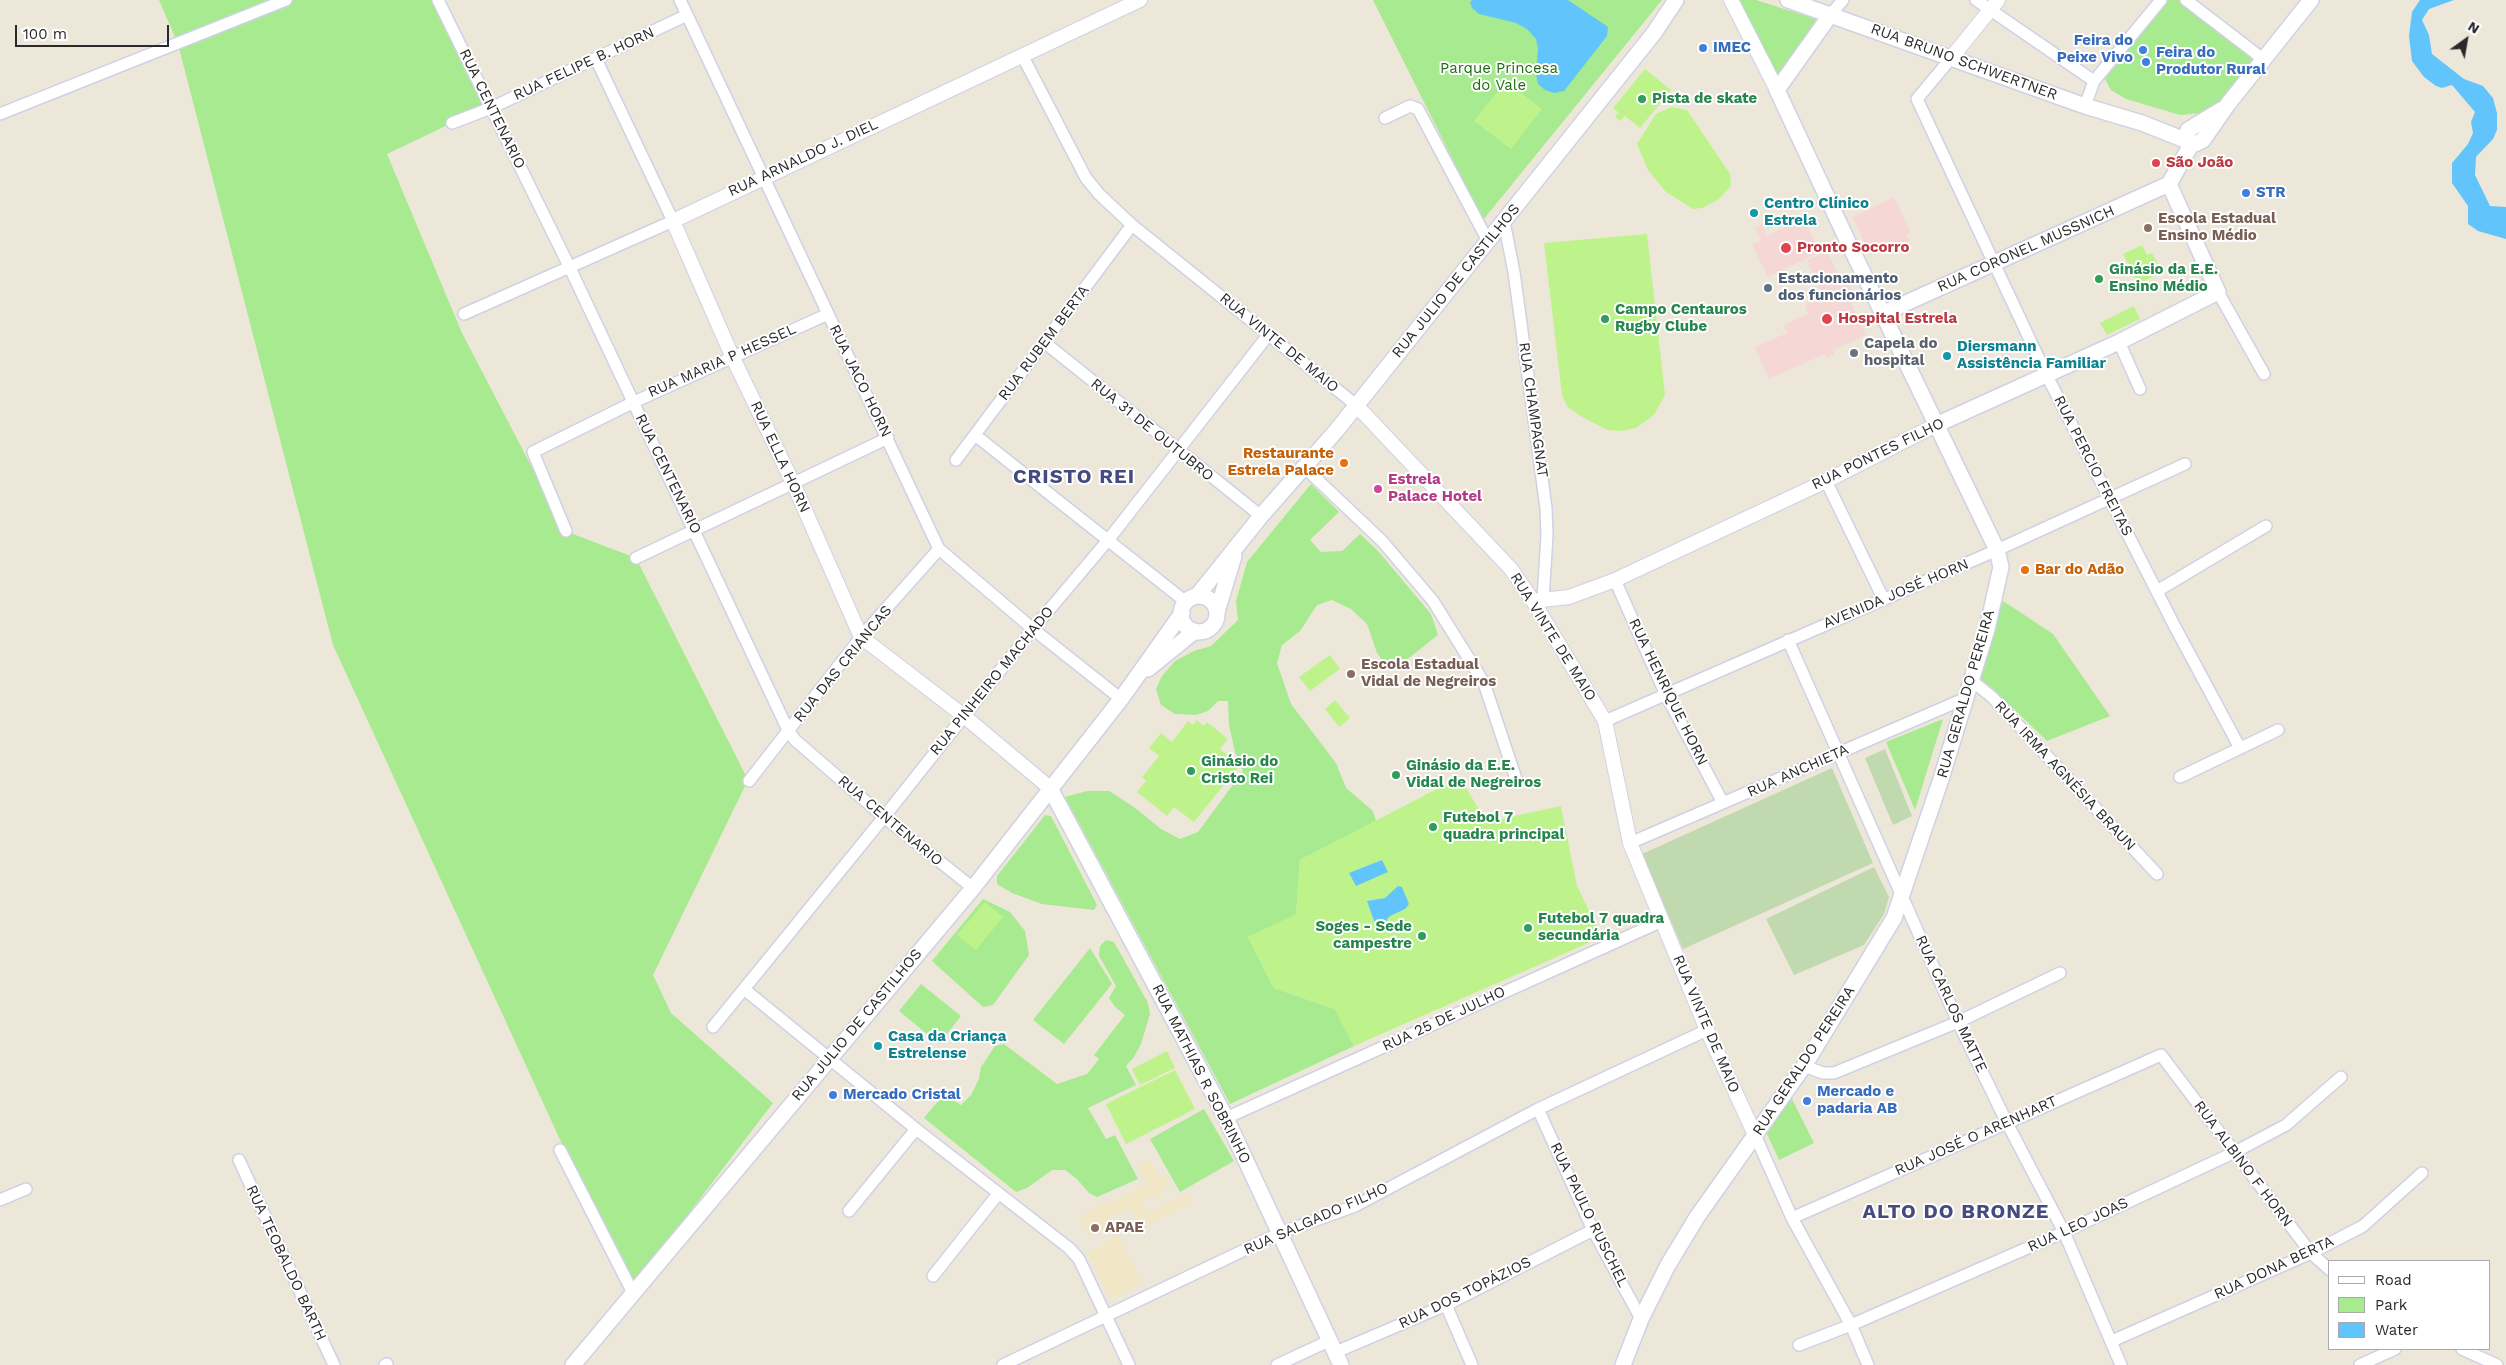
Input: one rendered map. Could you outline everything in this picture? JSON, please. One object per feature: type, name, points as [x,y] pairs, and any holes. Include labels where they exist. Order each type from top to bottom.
[{"type":"main road","name":"RUA JULIO DE CASTILHOS","points":[[573,1365],[632,1291],[973,888],[1121,699],[1188,604],[1356,405],[1504,222],[1654,33],[1673,4],[1686,0]]},
{"type":"main road","name":"RUA BRUNO SCHWERTNER","points":[[1788,0],[2085,106],[2194,136]]},
{"type":"main road","points":[[2218,292],[2168,184],[2182,162],[2194,136],[2228,104],[2311,0]]},
{"type":"main road","points":[[1777,90],[1831,14]]},
{"type":"main road","points":[[1816,33],[1855,23]]},
{"type":"main road","name":"RUA GERALDO PEREIRA","points":[[1623,1365],[1641,1319],[1668,1265],[1697,1217],[1804,1066],[1884,937],[1902,898],[1966,698],[1987,629],[2001,567],[1997,550],[1938,424],[1849,244],[1777,90]]},
{"type":"main road","name":"RUA BRUNO SCHWERTNER","points":[[2142,123],[2169,135],[2194,136]]},
{"type":"main road","points":[[2169,135],[2180,148],[2182,162]]},
{"type":"main road","name":"RUA CORONEL MUSSNICH","points":[[1884,313],[2168,184]]},
{"type":"main road","name":"RUA PONTES FILHO","points":[[1938,424],[2119,342],[2218,292]]},
{"type":"main road","name":"RUA JULIO DE CASTILHOS","points":[[1217,612],[1236,548]]},
{"type":"main road","points":[[1208,598],[1216,606],[1217,612],[1215,623],[1211,627],[1195,631],[1185,625],[1188,604],[1208,598]]},
{"type":"main road","name":"RUA JULIO DE CASTILHOS","points":[[1135,680],[1195,631]]},
{"type":"main road","name":"RUA MATHIAS R SOBRINHO","points":[[1050,788],[1226,1118],[1336,1352]]},
{"type":"street","points":[[0,114],[286,0]]},
{"type":"street","name":"RUA CENTENARIO","points":[[438,0],[695,528],[788,730],[795,740],[884,817],[973,888]]},
{"type":"street","name":"RUA JACO HORN","points":[[680,0],[939,549],[1033,629],[1121,699]]},
{"type":"street","name":"RUA ARNALDO J. DIEL","points":[[464,314],[673,220],[1140,0]]},
{"type":"street","name":"RUA GERALDO PEREIRA","points":[[1732,0],[1777,90]]},
{"type":"street","points":[[1831,14],[1843,0]]},
{"type":"street","points":[[1976,0],[1994,6],[2094,81]]},
{"type":"street","points":[[2085,106],[2094,81],[2161,0]]},
{"type":"street","points":[[2186,0],[2263,59]]},
{"type":"street","points":[[1952,57],[1994,6]]},
{"type":"street","name":"RUA FELIPE B. HORN","points":[[452,123],[490,108],[596,59],[687,14]]},
{"type":"street","name":"RUA VINTE DE MAIO","points":[[1022,55],[1086,178],[1099,194],[1132,225],[1356,405],[1538,600],[1605,721],[1630,843],[1707,1030],[1792,1218],[1851,1325],[1868,1365]]},
{"type":"street","name":"RUA PERCIO FREITAS","points":[[1952,57],[1917,99],[2046,374],[2240,748]]},
{"type":"street","name":"RUA ELLA HORN","points":[[596,59],[673,220],[732,356],[793,483],[861,638],[964,716],[1050,788]]},
{"type":"street","points":[[1385,118],[1410,106],[1418,109],[1488,241]]},
{"type":"street","name":"RUA CHAMPAGNAT","points":[[1504,222],[1514,272],[1546,508],[1547,536],[1538,600]]},
{"type":"street","name":"RUA RUBEM BERTA","points":[[956,460],[1132,225]]},
{"type":"street","points":[[2218,292],[2264,374]]},
{"type":"street","name":"RUA MARIA P HESSEL","points":[[566,531],[532,452],[732,356],[828,314]]},
{"type":"street","name":"RUA PINHEIRO MACHADO","points":[[713,1027],[884,817],[1033,629],[1109,539],[1269,334]]},
{"type":"street","name":"RUA 31 DE OUTUBRO","points":[[1044,342],[1261,516]]},
{"type":"street","points":[[2119,342],[2140,390]]},
{"type":"street","name":"RUA PONTES FILHO","points":[[1538,600],[1569,598],[1615,580],[1826,481],[1938,424]]},
{"type":"street","points":[[975,435],[1109,539],[1188,604]]},
{"type":"street","points":[[636,558],[695,528],[888,438]]},
{"type":"street","name":"AVENIDA JOSÉ HORN","points":[[1605,721],[1883,598],[1997,550],[2185,464]]},
{"type":"street","points":[[1304,467],[1382,540],[1433,601],[1484,683],[1516,780]]},
{"type":"street","points":[[1826,481],[1883,598]]},
{"type":"street","points":[[2157,591],[2266,526]]},
{"type":"street","name":"RUA DAS CRIANCAS","points":[[750,781],[861,638],[939,549]]},
{"type":"street","name":"RUA HENRIQUE HORN","points":[[1615,580],[1665,694],[1723,803]]},
{"type":"street","name":"RUA CARLOS MATTE","points":[[1788,640],[1840,753],[1958,1022],[2006,1123],[2064,1232],[2121,1365]]},
{"type":"street","name":"RUA IRMA AGNÉSIA BRAUN","points":[[1971,680],[1992,697],[2157,874]]},
{"type":"street","name":"RUA ANCHIETA","points":[[1630,843],[1966,698]]},
{"type":"street","points":[[2180,777],[2278,730]]},
{"type":"street","name":"RUA 25 DE JULHO","points":[[1226,1118],[1662,921]]},
{"type":"street","points":[[1804,1066],[1823,1073],[1834,1073],[1958,1022],[2060,973]]},
{"type":"street","points":[[744,989],[916,1130],[1069,1248],[1079,1259],[1104,1316],[1129,1365]]},
{"type":"street","name":"RUA SALGADO FILHO","points":[[1003,1365],[1280,1233],[1355,1206],[1538,1109],[1707,1030]]},
{"type":"street","name":"RUA JOSÉ O ARENHART","points":[[1792,1218],[2161,1055]]},
{"type":"street","name":"RUA ALBINO F HORN","points":[[2161,1055],[2233,1153],[2311,1253],[2328,1268]]},
{"type":"street","name":"RUA LEO JOAS","points":[[1799,1345],[1851,1325],[2064,1232],[2233,1153],[2286,1126],[2341,1076]]},
{"type":"street","name":"RUA PAULO RUSCHEL","points":[[1538,1109],[1593,1230],[1641,1319]]},
{"type":"street","points":[[849,1211],[916,1130]]},
{"type":"street","points":[[560,1150],[632,1291]]},
{"type":"street","name":"RUA TEOBALDO BARTH","points":[[239,1160],[334,1365]]},
{"type":"street","name":"RUA DONA BERTA","points":[[2112,1341],[2311,1253],[2363,1226],[2422,1174]]},
{"type":"street","points":[[0,1200],[26,1189]]},
{"type":"street","points":[[933,1276],[998,1194]]},
{"type":"street","name":"RUA DOS TOPÁZIOS","points":[[1277,1365],[1336,1352],[1446,1305],[1593,1230]]},
{"type":"street","points":[[1446,1305],[1472,1365]]},
{"type":"street","points":[[2360,1365],[2392,1350]]},
{"type":"street","points":[[2464,1350],[2497,1365]]},
{"type":"shaded area","points":[[1894,197],[1911,232],[1907,235],[1909,241],[1904,252],[1892,248],[1893,244],[1890,243],[1870,254],[1852,217]]},
{"type":"shaded area","name":"Pronto Socorro","points":[[1804,218],[1820,252],[1768,277],[1752,244],[1761,240],[1755,227],[1762,224],[1767,236]]},
{"type":"shaded area","name":"Hospital Estrela","points":[[1827,251],[1839,276],[1844,274],[1852,291],[1847,294],[1866,335],[1833,350],[1834,355],[1827,358],[1825,354],[1769,379],[1755,347],[1787,333],[1784,325],[1808,314],[1805,305],[1823,296],[1807,260]]},
{"type":"shaded area","name":"APAE","points":[[1150,1159],[1159,1177],[1165,1174],[1171,1186],[1159,1192],[1162,1199],[1157,1202],[1153,1195],[1143,1200],[1149,1212],[1188,1193],[1193,1203],[1140,1229],[1129,1208],[1110,1217],[1142,1283],[1110,1299],[1087,1253],[1107,1243],[1106,1240],[1113,1236],[1108,1227],[1088,1237],[1078,1217],[1146,1184],[1137,1165]]},
{"type":"green space","points":[[159,0],[438,0],[491,108],[452,123],[387,154],[462,333],[565,531],[636,558],[748,780],[653,975],[671,1013],[773,1103],[634,1285],[562,1144],[333,645],[178,44]]},
{"type":"green space","name":"Parque Princesa do Vale","points":[[1373,0],[1662,0],[1483,220]]},
{"type":"green space","points":[[1740,0],[1756,0],[1819,20],[1778,79]]},
{"type":"green space","points":[[2167,0],[2178,0],[2255,59],[2217,107],[2202,113],[2180,115],[2126,99],[2111,90],[2105,79]]},
{"type":"green space","name":"Pista de skate","points":[[1645,69],[1671,90],[1640,128],[1625,116],[1620,121],[1615,117],[1618,112],[1613,108]]},
{"type":"green space","points":[[1506,81],[1542,109],[1511,149],[1474,121]]},
{"type":"green space","points":[[1671,107],[1687,110],[1730,174],[1731,186],[1719,199],[1702,208],[1693,209],[1666,192],[1648,170],[1637,144],[1656,114]]},
{"type":"green space","name":"Campo Centauros Rugby Clube","points":[[1647,234],[1665,395],[1654,415],[1636,428],[1621,431],[1607,430],[1577,414],[1567,406],[1562,395],[1544,243]]},
{"type":"green space","points":[[2142,245],[2147,255],[2152,253],[2162,272],[2138,284],[2123,254]]},
{"type":"green space","points":[[2134,306],[2140,319],[2107,335],[2100,323]]},
{"type":"green space","points":[[1311,484],[1339,512],[1310,540],[1321,552],[1342,551],[1360,534],[1378,551],[1431,614],[1438,635],[1401,664],[1386,666],[1377,653],[1367,624],[1351,609],[1332,600],[1317,605],[1300,631],[1282,645],[1277,663],[1291,704],[1336,763],[1346,788],[1373,811],[1376,821],[1300,860],[1296,915],[1248,937],[1274,988],[1335,1009],[1354,1046],[1230,1104],[1065,797],[1087,791],[1109,791],[1134,807],[1161,829],[1180,839],[1198,832],[1243,771],[1235,752],[1229,725],[1228,701],[1218,701],[1208,711],[1196,715],[1175,714],[1161,705],[1156,689],[1162,676],[1175,661],[1194,651],[1211,646],[1238,620],[1236,601],[1247,562]]},
{"type":"green space","points":[[2003,601],[2053,634],[2110,716],[2047,741],[1992,688],[1978,679]]},
{"type":"green space","points":[[1330,655],[1340,669],[1310,691],[1299,677]]},
{"type":"green space","points":[[1335,700],[1350,718],[1339,727],[1325,709]]},
{"type":"green space","points":[[1943,719],[1915,810],[1886,742]]},
{"type":"green space","name":"Ginásio do Cristo Rei","points":[[1197,720],[1204,726],[1207,722],[1228,739],[1220,749],[1240,765],[1194,822],[1174,807],[1167,816],[1137,792],[1146,781],[1142,777],[1159,756],[1149,748],[1161,733],[1172,742],[1188,721],[1193,725]]},
{"type":"green space","points":[[1885,749],[1912,816],[1893,825],[1865,758]]},
{"type":"green space","points":[[1832,768],[1873,863],[1683,949],[1642,854]]},
{"type":"green space","points":[[1460,777],[1486,822],[1561,806],[1577,886],[1602,937],[1354,1046],[1335,1009],[1274,988],[1248,937],[1296,914],[1300,860]]},
{"type":"green space","points":[[1045,815],[1051,816],[1097,905],[1094,910],[1042,904],[1012,893],[997,884],[997,876]]},
{"type":"green space","points":[[1874,867],[1889,897],[1884,914],[1864,945],[1794,975],[1766,919]]},
{"type":"green space","points":[[983,899],[1010,912],[1025,931],[1029,955],[993,1005],[983,1007],[932,961]]},
{"type":"green space","points":[[985,902],[1003,917],[976,950],[957,935]]},
{"type":"green space","points":[[1106,940],[1114,942],[1148,1003],[1150,1014],[1141,1044],[1134,1057],[1126,1066],[1136,1085],[1088,1108],[1106,1139],[1115,1135],[1138,1179],[1097,1197],[1089,1193],[1077,1179],[1065,1170],[1052,1170],[1027,1188],[1016,1192],[924,1118],[944,1094],[961,1105],[971,1095],[979,1079],[981,1067],[995,1046],[1004,1044],[1057,1084],[1087,1074],[1099,1059],[1094,1055],[1125,1015],[1115,1007],[1109,998],[1116,986],[1099,956],[1100,946]]},
{"type":"green space","points":[[1090,948],[1112,984],[1064,1044],[1033,1020]]},
{"type":"green space","points":[[921,984],[961,1016],[939,1044],[899,1011]]},
{"type":"green space","points":[[1167,1051],[1175,1068],[1140,1085],[1132,1069]]},
{"type":"green space","points":[[1175,1070],[1195,1109],[1126,1144],[1106,1104]]},
{"type":"green space","points":[[1791,1097],[1814,1143],[1779,1160],[1767,1134]]},
{"type":"green space","points":[[1204,1109],[1234,1161],[1180,1192],[1150,1139]]},
{"type":"water","points":[[1472,0],[1568,0],[1608,27],[1607,36],[1564,91],[1554,93],[1545,90],[1538,84],[1536,74],[1538,49],[1536,39],[1527,29],[1516,23],[1479,14],[1472,8],[1470,2]]},
{"type":"water","points":[[2420,0],[2454,0],[2429,9],[2422,20],[2429,35],[2432,54],[2464,79],[2483,86],[2493,98],[2497,113],[2497,130],[2493,139],[2476,157],[2475,175],[2490,206],[2506,207],[2506,239],[2478,231],[2468,224],[2468,206],[2452,183],[2452,163],[2468,144],[2473,133],[2471,122],[2475,112],[2452,85],[2442,88],[2436,86],[2424,77],[2412,61],[2409,36],[2412,12]]},
{"type":"water","points":[[1382,860],[1388,872],[1356,886],[1349,873]]},
{"type":"water","points":[[1398,886],[1402,887],[1409,904],[1405,909],[1387,919],[1386,927],[1379,929],[1367,901],[1385,898]]},
{"type":"place","name":"IMEC","points":[[1703,48]]},
{"type":"place","name":"Feira do Peixe Vivo","points":[[2143,50]]},
{"type":"place","name":"Feira do Produtor Rural","points":[[2146,62]]},
{"type":"place","name":"Pista de skate","points":[[1642,99]]},
{"type":"place","name":"São João","points":[[2156,163]]},
{"type":"place","name":"STR","points":[[2246,193]]},
{"type":"place","name":"Centro Clínico Estrela","points":[[1754,213]]},
{"type":"place","name":"Escola Estadual Ensino Médio","points":[[2148,228]]},
{"type":"place","name":"Pronto Socorro","points":[[1786,248]]},
{"type":"place","name":"Ginásio da E.E. Ensino Médio","points":[[2099,279]]},
{"type":"place","name":"Estacionamento dos funcionários","points":[[1768,288]]},
{"type":"place","name":"Campo Centauros Rugby Clube","points":[[1605,319]]},
{"type":"place","name":"Hospital Estrela","points":[[1827,319]]},
{"type":"place","name":"Capela do hospital","points":[[1854,353]]},
{"type":"place","name":"Diersmann Assistência Familiar","points":[[1947,356]]},
{"type":"place","name":"Restaurante Estrela Palace","points":[[1344,463]]},
{"type":"place","name":"Estrela Palace Hotel","points":[[1378,489]]},
{"type":"place","name":"Bar do Adão","points":[[2025,570]]},
{"type":"place","name":"Escola Estadual Vidal de Negreiros","points":[[1351,674]]},
{"type":"place","name":"Ginásio do Cristo Rei","points":[[1191,771]]},
{"type":"place","name":"Ginásio da E.E. Vidal de Negreiros","points":[[1396,775]]},
{"type":"place","name":"Futebol 7 quadra principal","points":[[1433,827]]},
{"type":"place","name":"Futebol 7 quadra secundária","points":[[1528,928]]},
{"type":"place","name":"Soges - Sede campestre","points":[[1422,936]]},
{"type":"place","name":"Casa da Criança Estrelense","points":[[878,1046]]},
{"type":"place","name":"Mercado Cristal","points":[[833,1095]]},
{"type":"place","name":"Mercado e padaria AB","points":[[1807,1101]]},
{"type":"place","name":"APAE","points":[[1095,1228]]},
{"type":"district","name":"CRISTO REI","points":[[1074,477]]},
{"type":"district","name":"ALTO DO BRONZE","points":[[1956,1212]]}]
